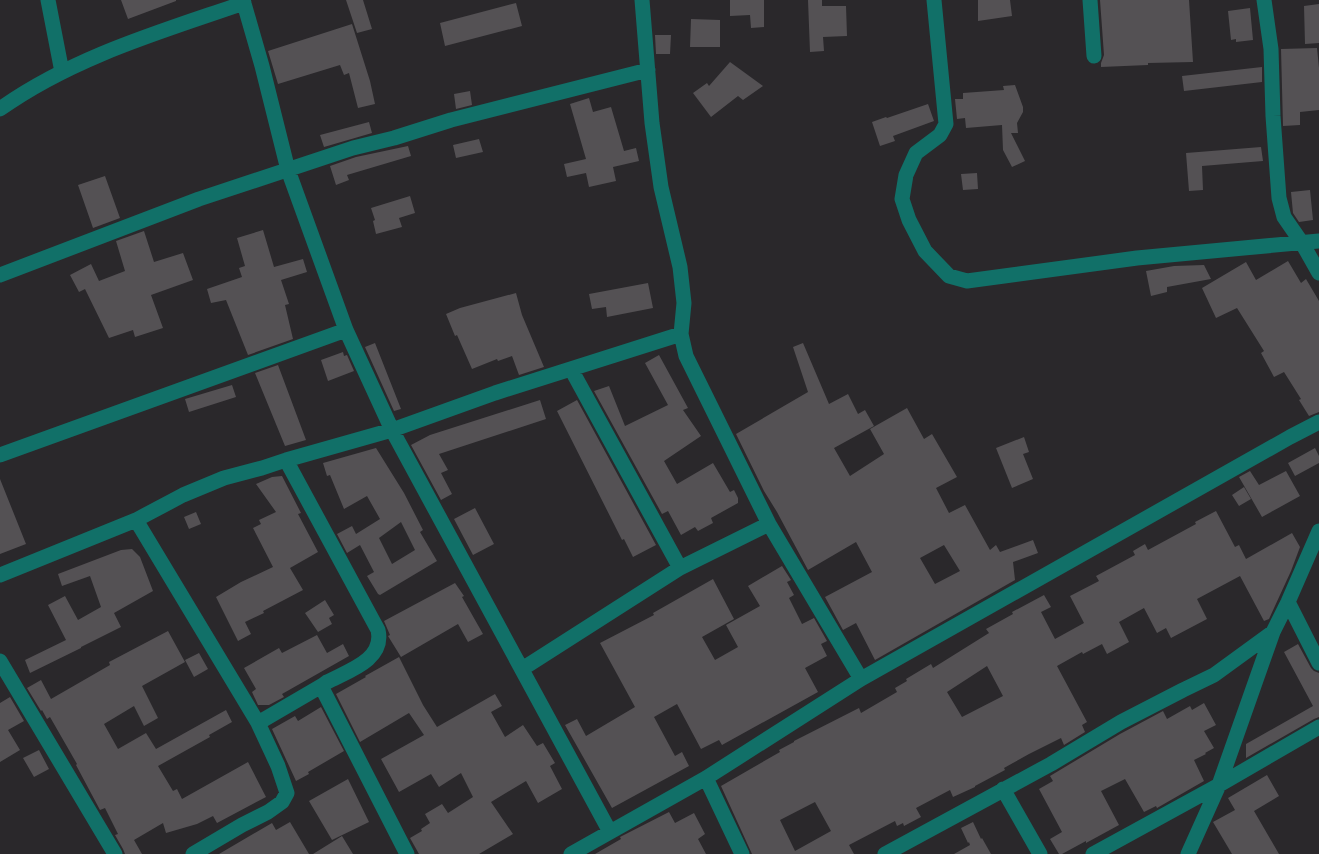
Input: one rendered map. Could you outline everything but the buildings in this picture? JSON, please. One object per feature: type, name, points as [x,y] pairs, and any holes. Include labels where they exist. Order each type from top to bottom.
[{"type":"street","points":[[48,0],[62,72]]},
{"type":"street","points":[[642,0],[652,123],[660,187],[680,267],[684,303],[681,334],[686,356],[769,524],[861,679]]},
{"type":"street","points":[[1090,0],[1094,56]]},
{"type":"street","points":[[1264,0],[1271,49],[1279,198],[1284,217],[1319,273]]},
{"type":"street","points":[[0,109],[24,92],[62,72],[126,43],[243,2],[288,170],[346,330],[392,430],[610,832]]},
{"type":"street","points":[[932,3],[946,124],[940,135],[916,153],[906,175],[902,200],[909,220],[925,250],[949,276],[968,281],[1137,258],[1319,241]]},
{"type":"street","points":[[0,274],[199,199],[353,148],[451,120],[648,70]]},
{"type":"street","points":[[0,455],[346,330]]},
{"type":"street","points":[[0,575],[136,520],[183,495],[224,477],[392,430],[495,393],[681,334]]},
{"type":"street","points":[[571,369],[680,568]]},
{"type":"street","points":[[571,854],[706,777],[861,679],[1290,436],[1319,423]]},
{"type":"street","points":[[258,723],[369,660],[378,646],[380,637],[286,460]]},
{"type":"street","points":[[136,520],[258,723],[279,766],[287,793],[282,802],[268,812],[193,854]]},
{"type":"street","points":[[522,669],[680,568],[769,524]]},
{"type":"street","points":[[1188,854],[1219,785],[1273,632],[1319,531]]},
{"type":"street","points":[[1288,602],[1319,663]]},
{"type":"street","points":[[885,854],[1051,764],[1121,722],[1214,675],[1273,632]]},
{"type":"street","points":[[0,661],[115,854]]},
{"type":"street","points":[[323,686],[407,854]]},
{"type":"street","points":[[1093,854],[1319,727]]},
{"type":"street","points":[[706,777],[742,854]]},
{"type":"street","points":[[1003,789],[1040,854]]}]
